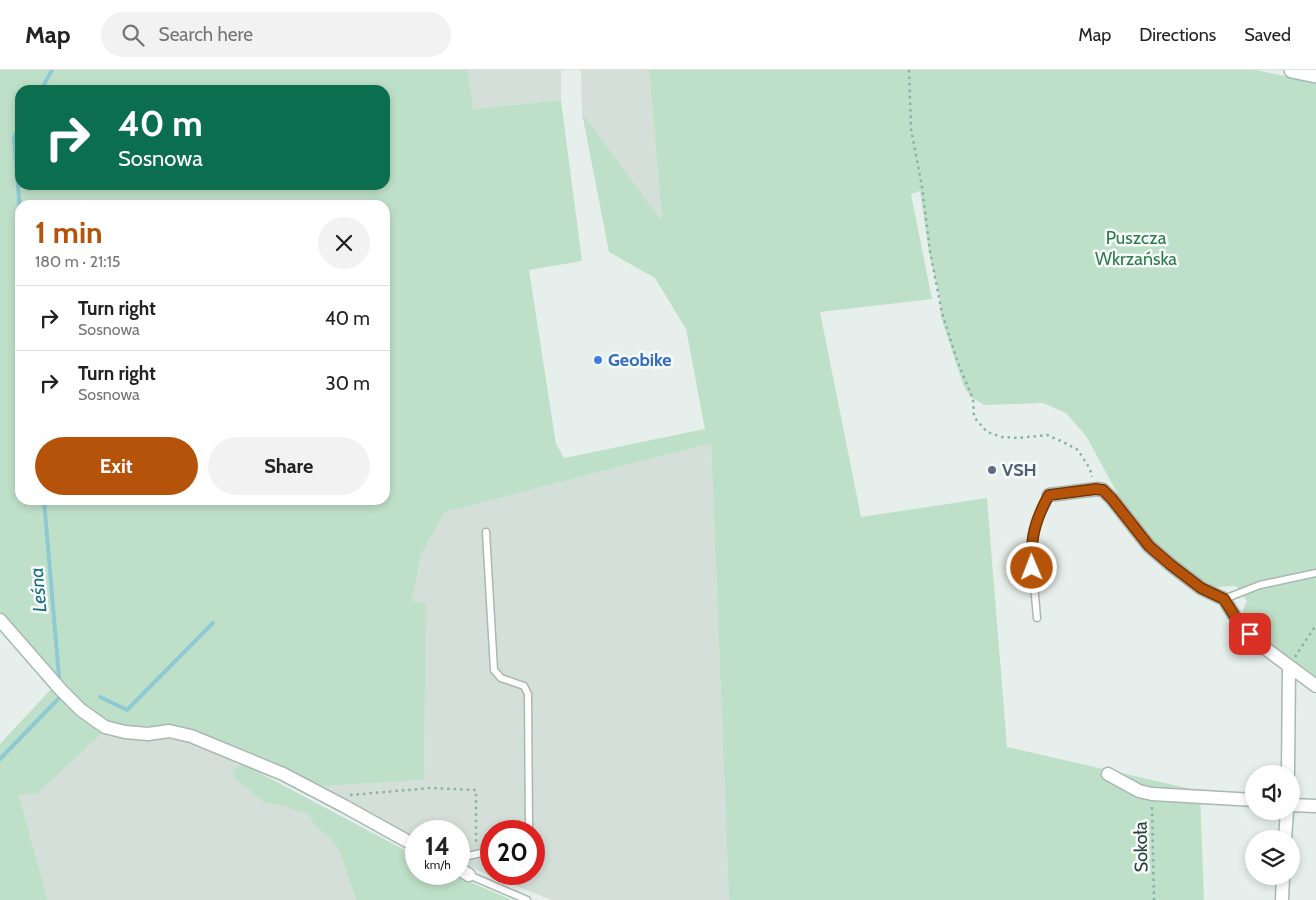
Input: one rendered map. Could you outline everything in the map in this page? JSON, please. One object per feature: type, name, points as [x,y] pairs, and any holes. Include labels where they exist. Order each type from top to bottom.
[{"type":"street","points":[[1292,70],[1316,75]]},
{"type":"street","points":[[1049,495],[1096,489],[1103,490],[1149,546],[1201,588],[1224,599],[1239,623],[1262,646],[1316,686]]},
{"type":"street","points":[[0,620],[61,690],[82,710],[105,727],[133,733],[148,734],[169,731],[192,736],[283,774],[327,796],[405,840]]},
{"type":"street","points":[[1288,765],[1289,666]]},
{"type":"street","points":[[1108,774],[1139,792],[1245,799]]},
{"type":"street","points":[[1300,805],[1316,806]]},
{"type":"street","points":[[1282,900],[1283,885]]},
{"type":"lane","points":[[1038,618],[1031,551],[1035,526],[1049,495]]},
{"type":"lane","points":[[486,532],[494,670],[501,678],[524,686],[528,694],[529,820]]},
{"type":"lane","points":[[1224,599],[1260,585],[1316,573]]},
{"type":"lane","points":[[470,855],[480,853]]},
{"type":"lane","points":[[470,875],[527,900]]},
{"type":"path","points":[[909,70],[911,129],[942,313],[957,360],[973,399],[974,417],[987,432],[1002,437],[1018,438],[1047,435],[1061,440],[1078,450],[1090,469],[1096,489]]},
{"type":"path","points":[[1289,666],[1316,625]]},
{"type":"path","points":[[327,796],[431,788],[476,790],[476,854]]},
{"type":"path","name":"Sokoła","points":[[1152,794],[1154,900]]},
{"type":"shaded area","points":[[468,70],[561,70],[561,100],[472,109]]},
{"type":"shaded area","points":[[581,70],[649,70],[662,222],[582,113]]},
{"type":"shaded area","points":[[711,443],[729,900],[552,900],[514,885],[545,885],[545,820],[480,820],[480,872],[470,866],[470,820],[405,820],[405,832],[323,786],[424,780],[426,603],[412,602],[421,555],[445,512]]},
{"type":"shaded area","points":[[105,731],[170,736],[189,741],[241,764],[232,771],[235,779],[265,803],[308,814],[316,828],[325,832],[339,850],[356,900],[48,900],[19,794],[38,793]]},
{"type":"green space","name":"Puszcza Wkrzańska","points":[[0,70],[468,70],[473,109],[561,100],[582,261],[529,270],[556,444],[564,458],[705,429],[686,329],[655,278],[609,252],[582,113],[662,221],[649,70],[1256,70],[1316,83],[1316,683],[1264,643],[1241,615],[1247,601],[1236,586],[1214,587],[1204,582],[1167,556],[1140,527],[1120,498],[1086,436],[1066,413],[1043,403],[984,405],[971,397],[964,387],[941,317],[940,300],[929,252],[920,191],[911,194],[932,299],[820,312],[861,517],[987,498],[1007,747],[1200,791],[1204,900],[729,900],[711,443],[445,512],[421,555],[412,601],[426,603],[424,780],[323,786],[189,729],[174,726],[124,726],[108,721],[70,693],[0,614]]},
{"type":"green space","points":[[52,688],[105,731],[38,793],[19,795],[48,900],[0,900],[0,744]]},
{"type":"green space","points":[[241,764],[405,850],[405,885],[470,885],[470,882],[512,900],[356,900],[339,850],[325,833],[316,828],[308,814],[265,803],[235,779],[232,771]]},
{"type":"waterway","name":"Leśna","points":[[44,85],[52,70]]},
{"type":"waterway","name":"Leśna","points":[[15,135],[15,149]]},
{"type":"waterway","name":"Leśna","points":[[18,190],[19,200]]},
{"type":"waterway","name":"Leśna","points":[[44,505],[59,677]]},
{"type":"waterway","points":[[100,697],[127,710],[213,623]]},
{"type":"waterway","name":"Leśna","points":[[0,759],[60,697]]},
{"type":"place","name":"Geobike","points":[[598,360]]},
{"type":"place","name":"VSH","points":[[992,470]]},
{"type":"route","points":[[1032,568],[1031,551],[1035,526],[1049,495],[1096,489],[1103,490],[1149,546],[1201,588],[1224,599],[1239,623],[1250,634]]}]
